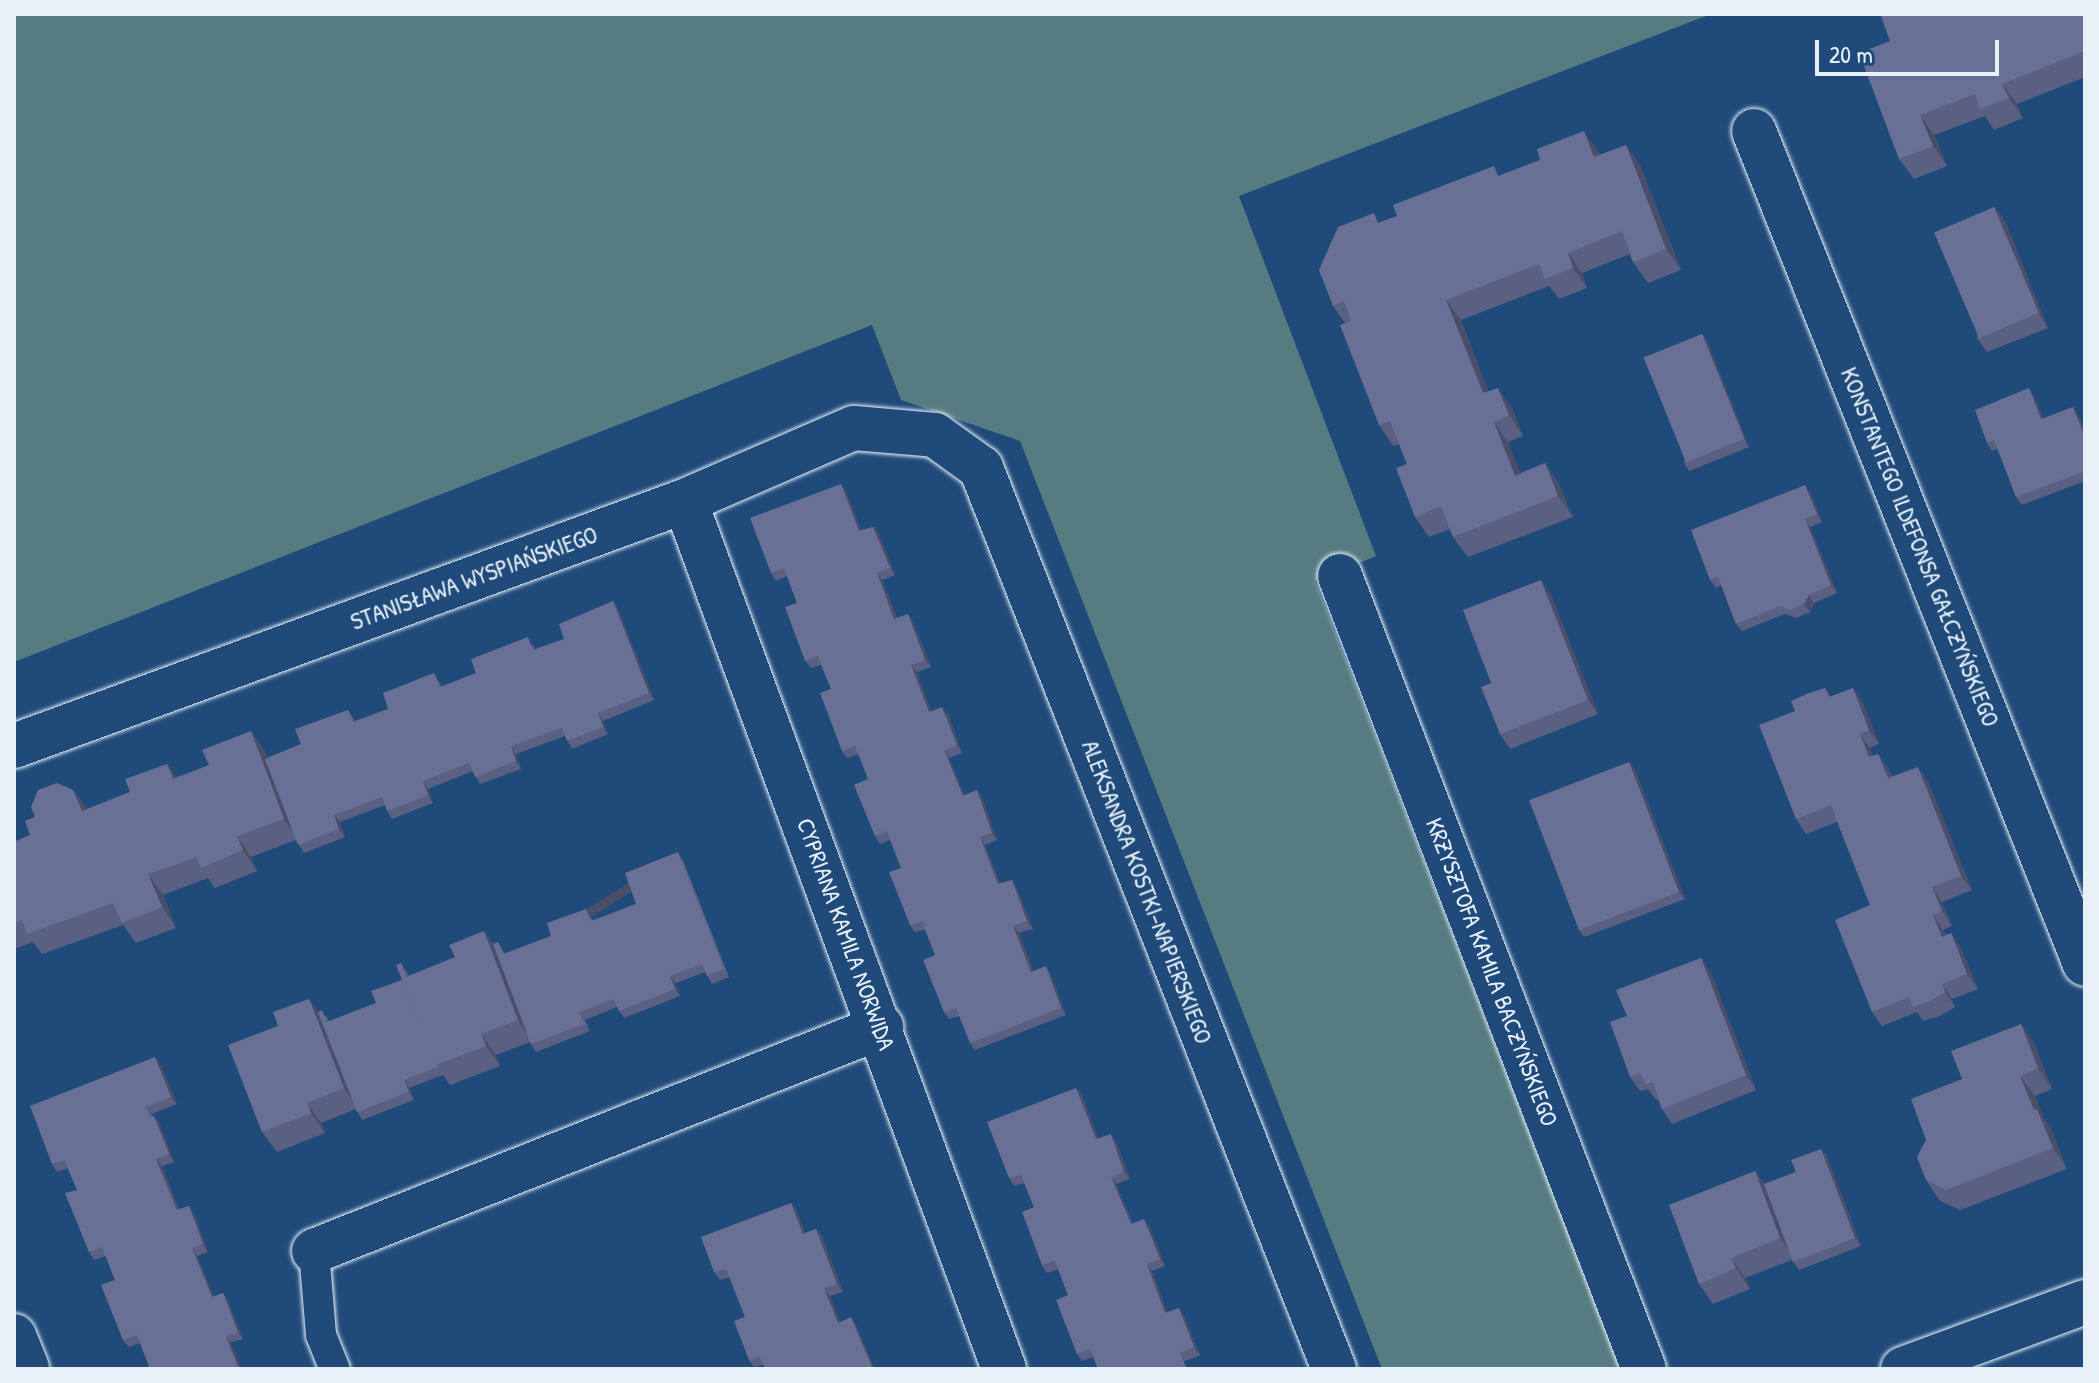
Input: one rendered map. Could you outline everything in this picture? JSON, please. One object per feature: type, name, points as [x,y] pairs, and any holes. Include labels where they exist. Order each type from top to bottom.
[{"type":"street","name":"KONSTANTEGO ILDEFONSA GAŁCZYŃSKIEGO","points":[[1754,131],[2085,964]]},
{"type":"street","name":"STANISŁAWA WYSPIAŃSKIEGO","points":[[14,746],[685,501],[854,428],[935,435]]},
{"type":"street","name":"ALEKSANDRA KOSTKI-NAPIERSKIEGO","points":[[935,435],[981,468],[1334,1369]]},
{"type":"street","name":"CYPRIANA KAMILA NORWIDA","points":[[685,501],[881,1027],[1004,1369]]},
{"type":"street","name":"KRZYSZTOFA KAMILA BACZYŃSKIEGO","points":[[1340,576],[1644,1369]]},
{"type":"street","points":[[314,1251],[881,1027]]},
{"type":"street","points":[[1903,1369],[2085,1302]]},
{"type":"street","points":[[14,1336],[27,1369]]},
{"type":"lane","points":[[314,1251],[321,1335],[335,1369]]},
{"type":"green space","points":[[14,14],[1711,14],[1239,196],[1376,556],[1315,581],[1621,1369],[1382,1369],[1020,441],[901,400],[872,325],[14,662]]},
{"type":"building","points":[[2085,14],[2085,51],[2002,84],[2009,98],[1980,109],[1975,94],[1920,115],[1933,146],[1899,159],[1859,53],[1890,41],[1881,16]]},
{"type":"building","points":[[1584,131],[1594,157],[1626,145],[1666,249],[1633,262],[1622,231],[1568,253],[1573,268],[1545,279],[1539,264],[1446,300],[1483,393],[1498,388],[1509,415],[1494,422],[1515,476],[1545,463],[1558,496],[1453,537],[1441,506],[1415,517],[1396,468],[1407,464],[1390,421],[1379,425],[1340,325],[1351,321],[1344,301],[1333,306],[1319,270],[1338,227],[1374,213],[1378,223],[1397,216],[1393,205],[1494,166],[1498,176],[1540,160],[1537,149]]},
{"type":"building","points":[[1994,207],[2039,313],[1979,338],[1934,232]]},
{"type":"building","points":[[1702,334],[1744,439],[1686,462],[1644,358]]},
{"type":"building","points":[[2029,388],[2041,419],[2073,407],[2085,438],[2085,471],[2016,497],[1994,440],[1987,443],[1975,410]]},
{"type":"building","points":[[841,484],[859,531],[873,527],[890,568],[877,573],[894,619],[908,614],[925,660],[911,665],[929,712],[942,707],[957,745],[944,750],[963,796],[977,790],[992,833],[980,837],[998,884],[1012,880],[1027,921],[1013,926],[1031,972],[1046,966],[1061,1008],[970,1043],[956,1008],[944,1012],[923,960],[935,955],[922,921],[910,925],[889,872],[901,868],[887,831],[875,836],[854,785],[868,779],[855,746],[842,751],[820,693],[831,689],[818,656],[805,661],[785,607],[797,603],[784,568],[771,573],[750,518]]},
{"type":"building","points":[[1805,485],[1817,514],[1805,519],[1831,585],[1809,595],[1804,604],[1790,610],[1780,606],[1736,624],[1718,577],[1710,580],[1691,530]]},
{"type":"building","points":[[1541,580],[1588,700],[1500,734],[1481,687],[1491,683],[1463,610]]},
{"type":"building","points":[[613,601],[649,693],[598,713],[603,727],[567,741],[562,728],[511,746],[516,761],[475,777],[469,763],[423,781],[428,795],[387,811],[382,797],[334,815],[339,829],[298,845],[265,759],[301,744],[295,729],[348,710],[353,722],[388,709],[383,693],[434,673],[440,687],[476,673],[471,659],[528,637],[533,650],[564,639],[559,624]]},
{"type":"building","points":[[1825,688],[1829,697],[1853,688],[1869,730],[1860,734],[1869,757],[1878,754],[1888,778],[1918,767],[1961,876],[1932,887],[1942,911],[1933,915],[1942,937],[1951,933],[1967,974],[1942,984],[1945,992],[1913,1007],[1909,997],[1872,1012],[1835,920],[1870,905],[1831,805],[1796,819],[1759,725],[1795,711],[1791,701]]},
{"type":"building","points":[[251,731],[284,819],[237,836],[243,850],[201,868],[197,857],[148,874],[162,907],[122,923],[113,903],[27,934],[22,920],[14,923],[14,842],[30,835],[25,821],[35,817],[31,807],[38,790],[57,783],[73,790],[82,811],[130,792],[125,779],[167,764],[173,779],[209,765],[202,750]]},
{"type":"building","points":[[1629,762],[1679,892],[1579,930],[1529,800]]},
{"type":"building","points":[[678,852],[724,969],[707,976],[702,964],[670,976],[675,989],[619,1011],[614,999],[579,1012],[584,1024],[531,1044],[493,944],[498,942],[503,954],[551,936],[547,923],[586,909],[591,921],[636,904],[625,873]]},
{"type":"building","points":[[484,931],[518,1020],[481,1034],[486,1046],[436,1065],[396,965],[401,963],[406,977],[455,957],[449,945]]},
{"type":"building","points":[[1701,958],[1746,1075],[1662,1109],[1653,1082],[1646,1085],[1640,1073],[1630,1077],[1610,1022],[1627,1016],[1616,990]]},
{"type":"building","points":[[402,980],[438,1067],[404,1080],[409,1092],[357,1112],[318,1012],[322,1010],[327,1022],[376,1003],[371,991]]},
{"type":"building","points":[[309,999],[344,1088],[307,1103],[311,1113],[262,1132],[228,1045],[278,1026],[273,1012]]},
{"type":"building","points":[[2021,1024],[2038,1068],[2020,1076],[2053,1148],[1946,1190],[1926,1180],[1917,1157],[1926,1140],[1911,1099],[1962,1079],[1951,1051]]},
{"type":"building","points":[[155,1057],[171,1097],[146,1107],[150,1118],[154,1116],[169,1154],[156,1159],[177,1210],[189,1206],[203,1244],[192,1248],[212,1297],[223,1293],[238,1332],[226,1336],[239,1369],[142,1369],[149,1366],[137,1335],[123,1340],[101,1285],[115,1280],[102,1247],[89,1252],[65,1193],[77,1190],[64,1160],[52,1164],[30,1106]]},
{"type":"building","points":[[1076,1088],[1096,1139],[1111,1134],[1124,1172],[1111,1177],[1131,1224],[1144,1219],[1160,1259],[1147,1264],[1165,1313],[1179,1308],[1194,1347],[1180,1353],[1187,1369],[1098,1369],[1090,1349],[1077,1354],[1056,1300],[1068,1295],[1055,1261],[1042,1265],[1022,1212],[1034,1207],[1021,1175],[1009,1178],[987,1122]]},
{"type":"building","points":[[1821,1149],[1855,1238],[1793,1262],[1764,1184],[1796,1172],[1791,1160]]},
{"type":"building","points":[[1755,1171],[1780,1238],[1731,1258],[1736,1268],[1699,1284],[1669,1205]]},
{"type":"building","points":[[791,1203],[803,1234],[816,1229],[837,1284],[824,1288],[838,1323],[851,1317],[873,1369],[765,1369],[760,1356],[749,1360],[734,1321],[745,1317],[726,1269],[714,1272],[701,1237]]}]
